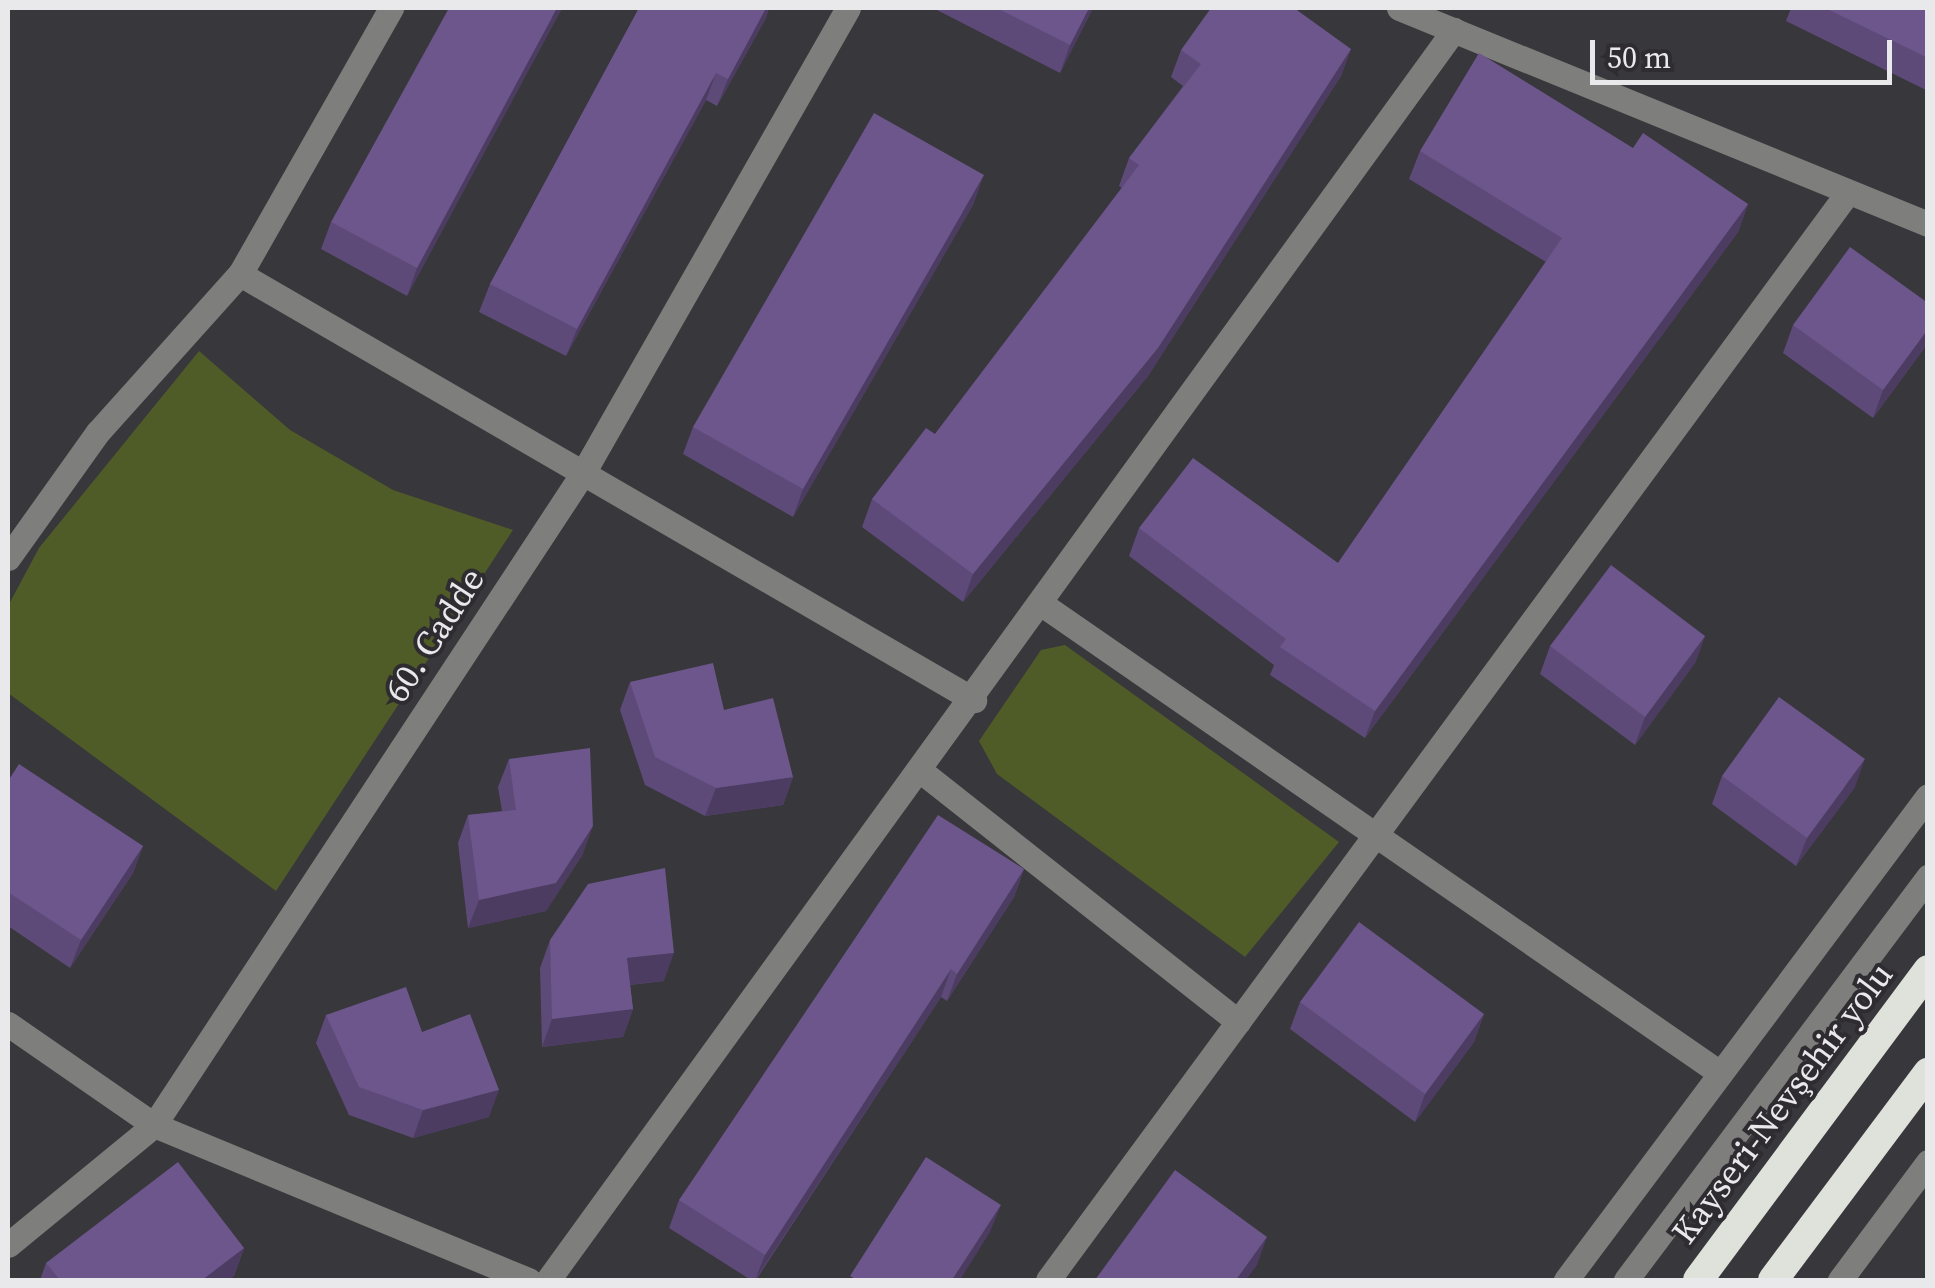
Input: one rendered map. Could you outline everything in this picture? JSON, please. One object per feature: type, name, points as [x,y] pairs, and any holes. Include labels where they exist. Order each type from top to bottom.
[{"type":"highway","name":"Kayseri-Nevşehir yolu","points":[[1698,1280],[1928,970]]},
{"type":"highway","points":[[1773,1280],[1928,1073]]},
{"type":"street","points":[[8,558],[98,432],[240,274],[391,8]]},
{"type":"street","name":"60. Cadde","points":[[8,1245],[154,1126],[582,473],[848,8]]},
{"type":"street","points":[[1399,8],[1928,224]]},
{"type":"street","points":[[548,1280],[922,772],[1454,30]]},
{"type":"street","points":[[1048,1280],[1848,192]]},
{"type":"street","points":[[240,274],[974,700]]},
{"type":"street","points":[[1042,605],[1720,1073]]},
{"type":"street","points":[[922,772],[1238,1022]]},
{"type":"street","points":[[1566,1280],[1928,796]]},
{"type":"street","points":[[1626,1280],[1928,877]]},
{"type":"street","points":[[8,1024],[154,1126],[529,1280]]},
{"type":"street","points":[[1840,1280],[1928,1162]]},
{"type":"green space","points":[[199,351],[290,430],[393,490],[513,530],[276,891],[8,693],[8,606],[39,548]]},
{"type":"green space","points":[[1065,645],[1339,842],[1245,957],[997,774],[979,741],[1041,650]]},
{"type":"building","points":[[449,8],[557,8],[417,268],[331,222]]},
{"type":"building","points":[[639,8],[766,8],[728,79],[716,73],[577,329],[490,284]]},
{"type":"building","points":[[997,8],[1089,8],[1070,45]]},
{"type":"building","points":[[1211,8],[1294,8],[1351,49],[1158,348],[973,574],[872,499],[926,428],[935,434],[1139,165],[1129,158],[1201,64],[1181,50]]},
{"type":"building","points":[[1825,8],[1928,8],[1928,58]]},
{"type":"building","points":[[1479,53],[1633,148],[1643,133],[1748,204],[1375,711],[1280,647],[1286,639],[1139,528],[1193,458],[1338,563],[1562,238],[1420,151]]},
{"type":"building","points":[[874,113],[984,175],[803,489],[693,427]]},
{"type":"building","points":[[1850,247],[1928,303],[1928,329],[1883,390],[1793,325]]},
{"type":"building","points":[[1611,565],[1705,636],[1645,717],[1550,646]]},
{"type":"building","points":[[713,663],[724,710],[773,698],[793,777],[716,788],[655,757],[630,682]]},
{"type":"building","points":[[1779,697],[1865,759],[1807,838],[1722,776]]},
{"type":"building","points":[[590,748],[593,826],[556,883],[479,900],[468,815],[516,810],[509,759]]},
{"type":"building","points":[[19,764],[143,846],[81,940],[8,892],[8,781]]},
{"type":"building","points":[[938,815],[1024,869],[957,974],[951,969],[765,1255],[679,1200]]},
{"type":"building","points":[[665,868],[674,953],[627,958],[633,1009],[552,1019],[550,940],[588,884]]},
{"type":"building","points":[[1359,922],[1484,1014],[1425,1094],[1300,1002]]},
{"type":"building","points":[[406,987],[422,1032],[470,1014],[499,1090],[423,1110],[359,1087],[326,1015]]},
{"type":"building","points":[[926,1157],[1001,1205],[952,1280],[857,1280],[850,1276]]},
{"type":"building","points":[[178,1162],[244,1248],[202,1280],[60,1280],[46,1263]]},
{"type":"building","points":[[1175,1170],[1267,1237],[1236,1280],[1095,1280]]}]
